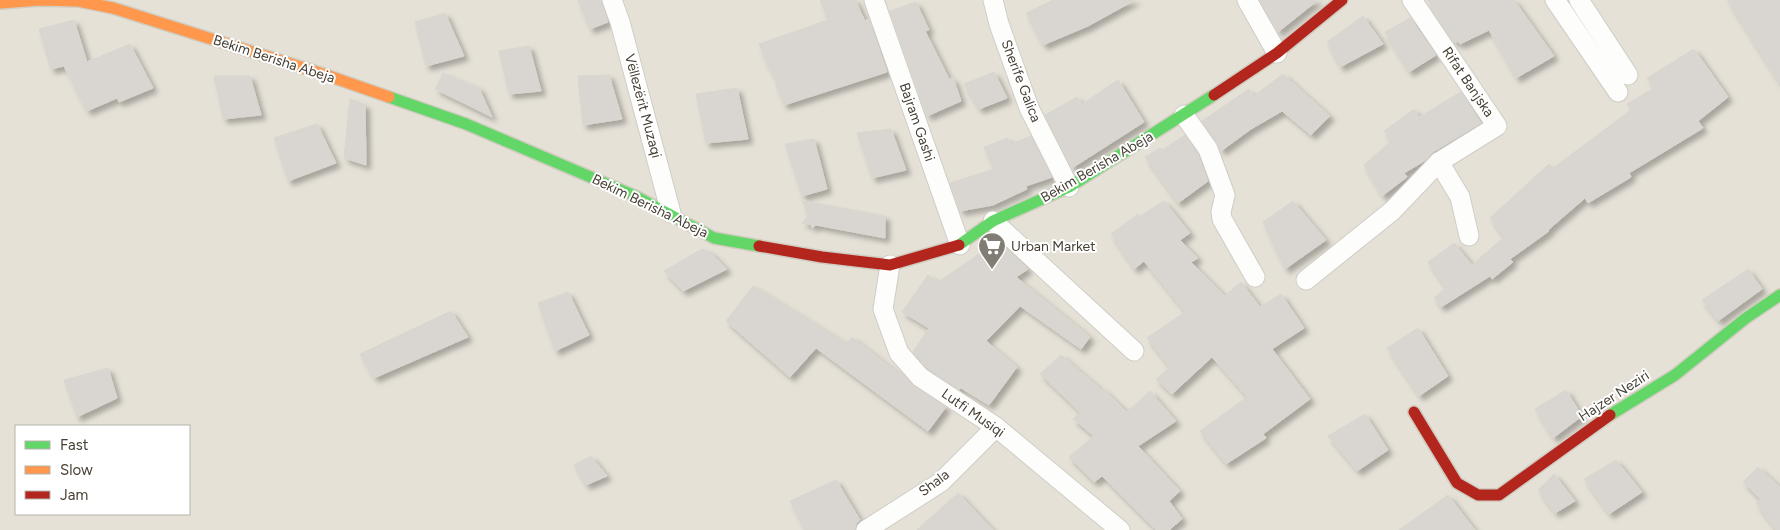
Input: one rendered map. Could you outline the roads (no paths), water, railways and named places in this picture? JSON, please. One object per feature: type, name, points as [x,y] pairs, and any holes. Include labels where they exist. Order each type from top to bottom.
[{"type":"street","name":"Bekim Berisha Abeja","points":[[0,3],[40,0],[78,1],[112,8],[326,75],[466,124],[564,164],[635,196],[714,238],[822,257],[890,265],[960,245],[993,221],[1070,187],[1277,54],[1342,0]]},
{"type":"street","name":"Vëllezërit Muzaqi","points":[[612,0],[620,22],[671,214]]},
{"type":"street","name":"Bajram Gashi","points":[[874,0],[960,245]]},
{"type":"street","name":"Sherife Galica","points":[[993,0],[999,24],[1029,108],[1070,187]]},
{"type":"street","points":[[1246,0],[1277,54]]},
{"type":"street","name":"Rifat Banjska","points":[[1306,280],[1392,211],[1439,162],[1497,126],[1412,0]]},
{"type":"street","points":[[1556,0],[1618,92]]},
{"type":"street","points":[[1579,0],[1628,75]]},
{"type":"street","points":[[1184,115],[1208,149],[1225,195],[1221,212],[1222,219],[1255,278]]},
{"type":"street","points":[[1439,162],[1460,197],[1469,236]]},
{"type":"street","points":[[993,221],[1134,351]]},
{"type":"street","name":"Lutfi Musiqi","points":[[890,265],[883,309],[899,353],[920,377],[996,427],[1120,530]]},
{"type":"street","name":"Hajzer Neziri","points":[[1414,412],[1457,483],[1478,495],[1499,496],[1607,417],[1675,375],[1746,318],[1780,295]]},
{"type":"street","name":"Shala","points":[[866,530],[941,482],[996,427]]},
{"type":"place","name":"Urban Market","points":[[992,270]]}]
